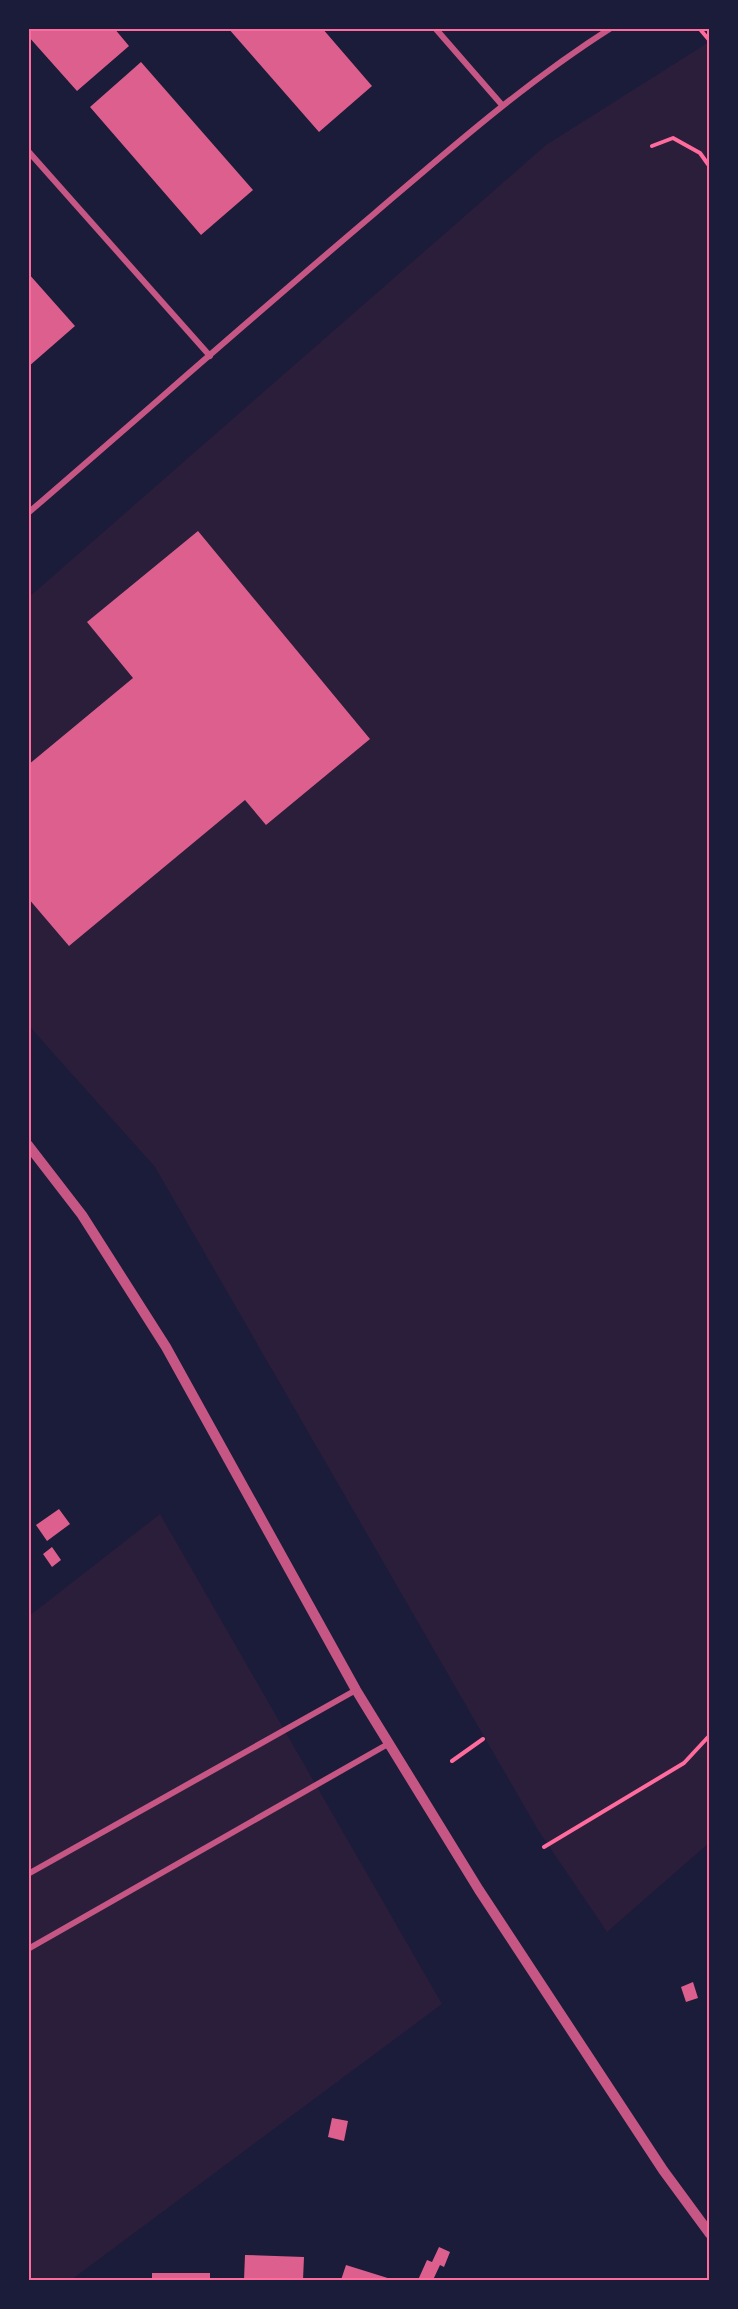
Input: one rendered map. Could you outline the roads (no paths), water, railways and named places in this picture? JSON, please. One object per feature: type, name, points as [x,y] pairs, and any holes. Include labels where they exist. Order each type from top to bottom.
[{"type":"street","points":[[435,28],[502,105]]},
{"type":"street","points":[[28,513],[302,274],[502,105],[576,50],[611,28]]},
{"type":"street","points":[[28,151],[210,356]]},
{"type":"street","points":[[28,1145],[82,1215],[166,1347],[388,1744],[492,1910],[663,2170],[710,2234]]},
{"type":"street","points":[[28,1874],[356,1690]]},
{"type":"street","points":[[28,1949],[388,1744]]}]
